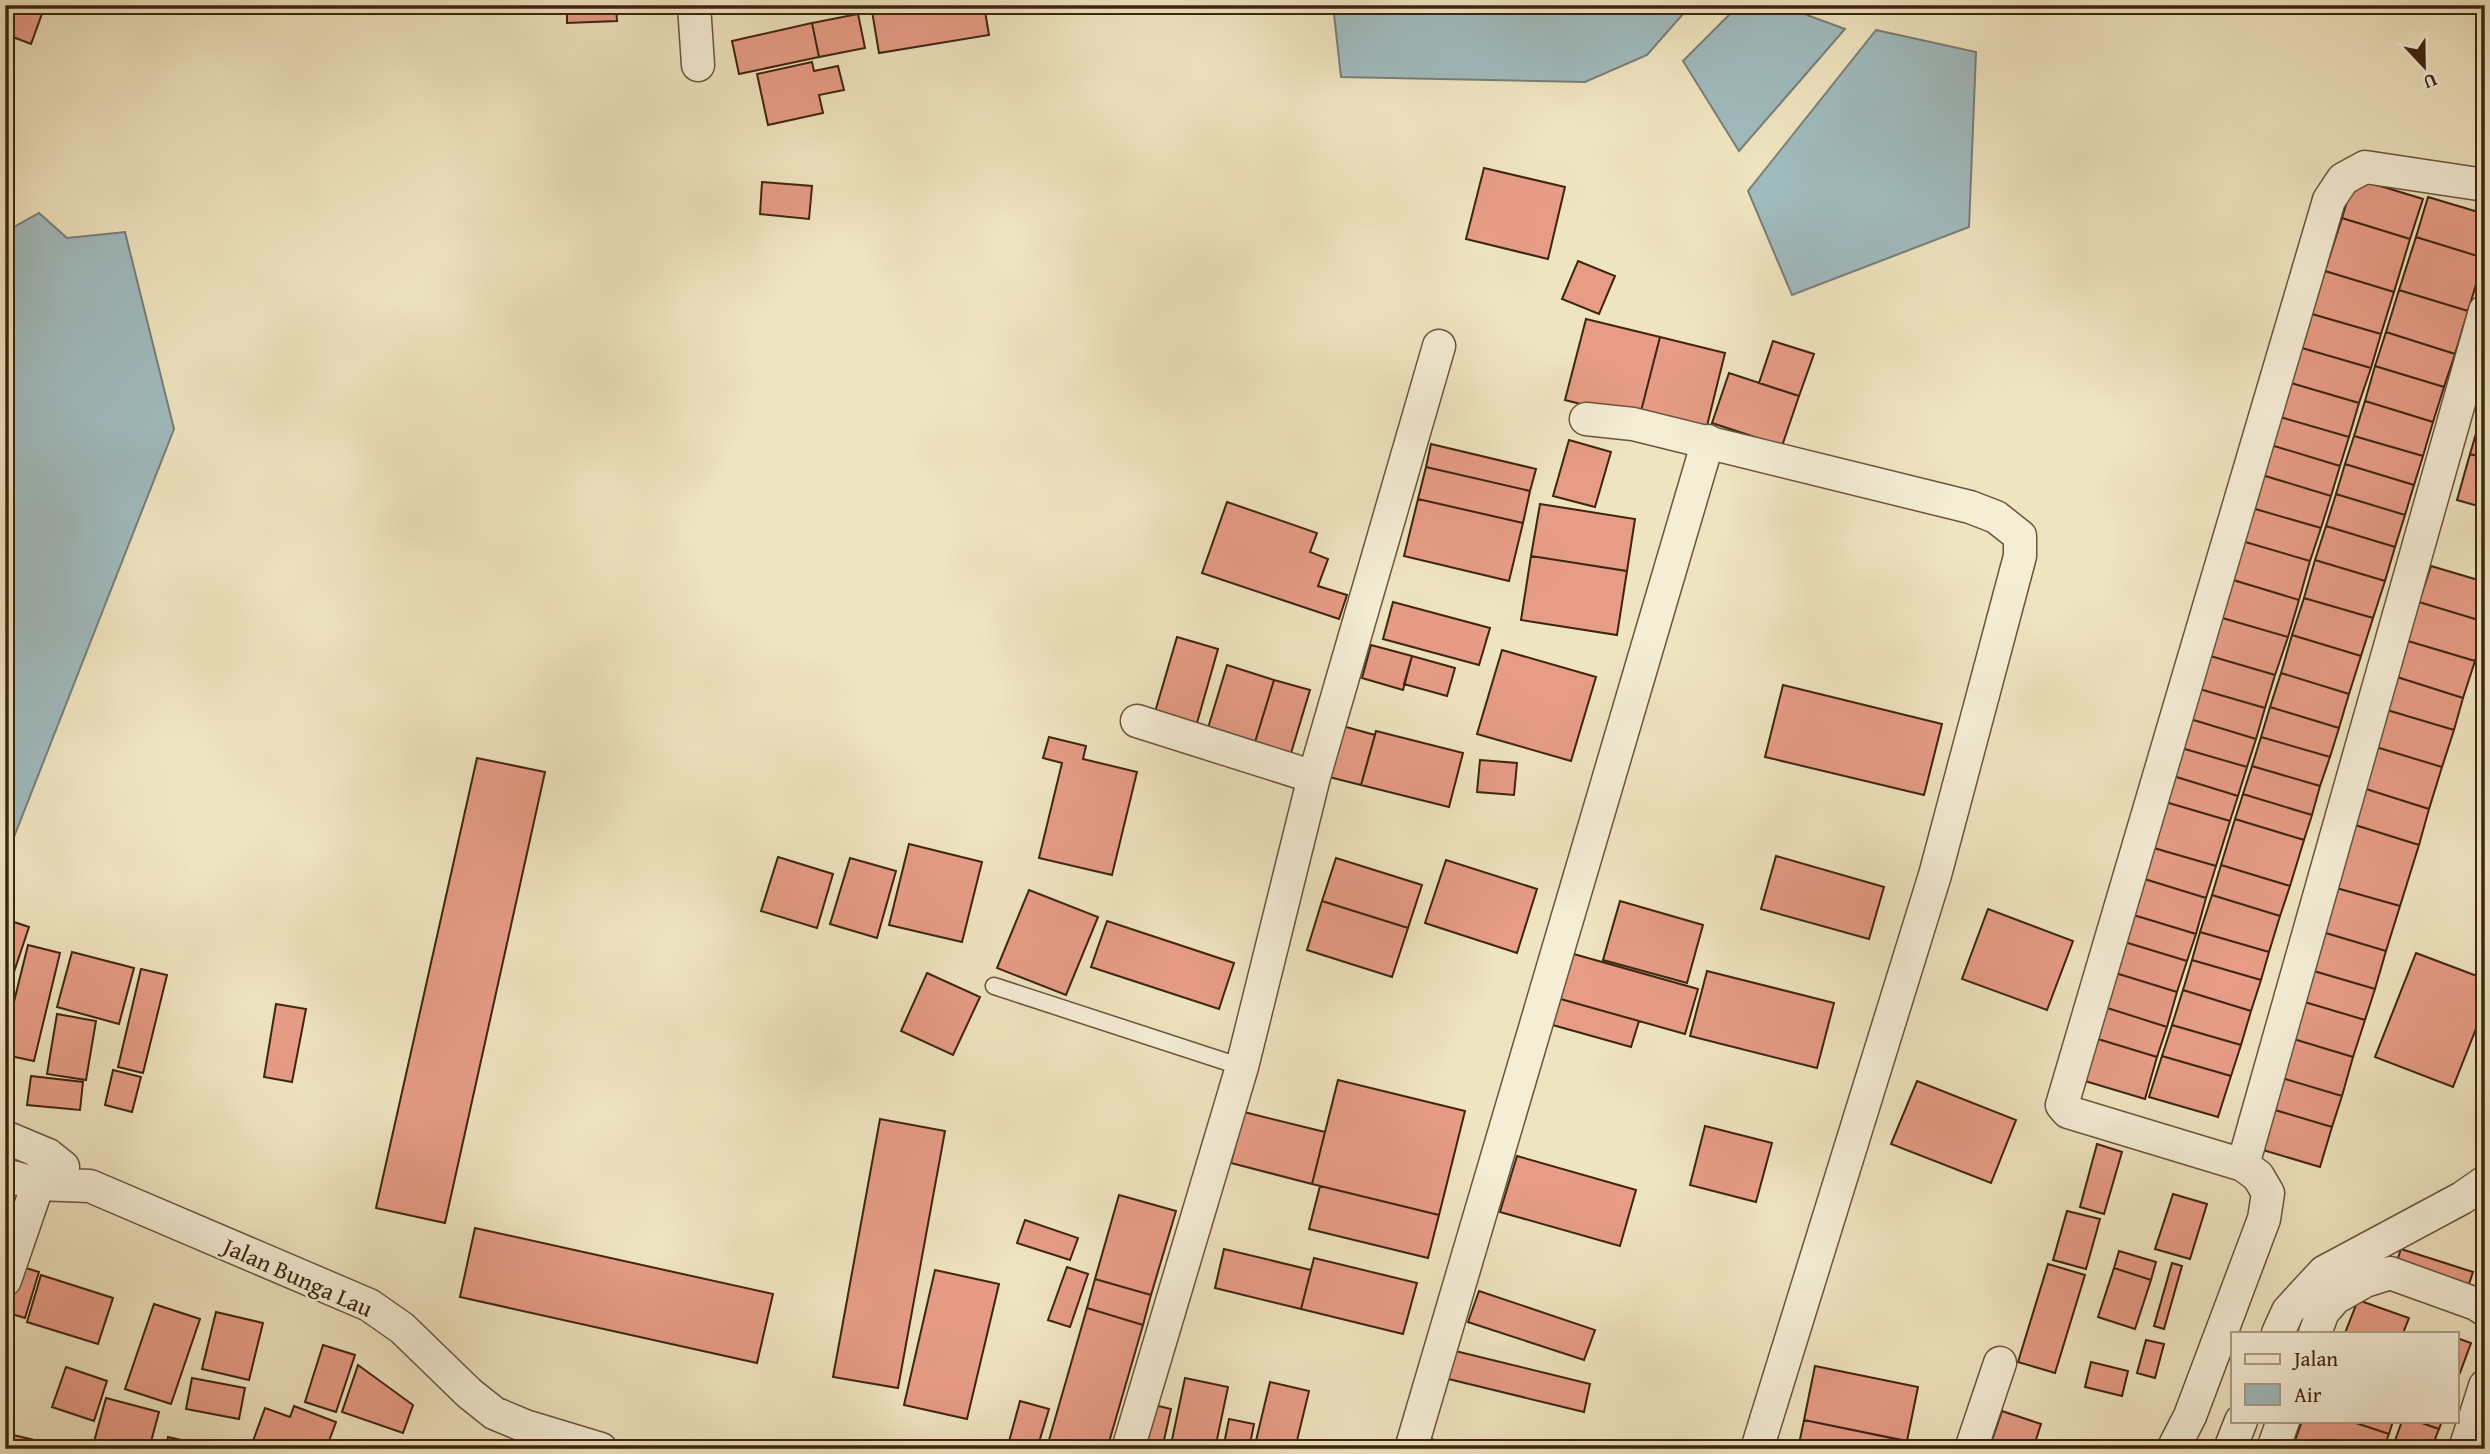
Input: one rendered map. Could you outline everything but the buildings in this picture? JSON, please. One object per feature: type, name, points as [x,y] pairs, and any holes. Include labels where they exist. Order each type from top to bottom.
[{"type":"street","points":[[694,5],[698,65]]},
{"type":"street","points":[[2173,1449],[2190,1416],[2264,1219],[2268,1193],[2258,1176],[2243,1165],[2068,1112],[2062,1105],[2329,200],[2343,179],[2365,167],[2485,185]]},
{"type":"street","points":[[2243,1165],[2485,312]]},
{"type":"street","points":[[1128,1449],[1242,1067],[1314,777],[1439,346]]},
{"type":"street","points":[[1586,419],[1633,424],[1708,441],[1970,507],[1996,517],[2020,537],[2021,556],[1934,876],[1758,1449]]},
{"type":"street","points":[[1411,1449],[1708,441]]},
{"type":"street","points":[[1137,721],[1314,777]]},
{"type":"street","points":[[5,1137],[48,1155],[90,1186]]},
{"type":"street","points":[[5,1280],[48,1155]]},
{"type":"street","name":"Jalan Bunga Lau","points":[[5,1175],[37,1184],[90,1186],[369,1305],[402,1328],[494,1413],[525,1426],[601,1449]]},
{"type":"street","points":[[2278,1332],[2288,1311],[2324,1272],[2462,1198],[2485,1182]]},
{"type":"street","points":[[2315,1332],[2323,1312],[2335,1298],[2365,1281],[2390,1273],[2476,1304],[2485,1310]]},
{"type":"street","points":[[1971,1449],[2000,1363]]},
{"type":"street","points":[[2465,1449],[2485,1386]]},
{"type":"street","points":[[2230,1449],[2241,1422]]},
{"type":"street","points":[[2273,1449],[2283,1422]]},
{"type":"lane","points":[[994,986],[1242,1067]]},
{"type":"water","points":[[1333,5],[1691,5],[1647,55],[1585,82],[1341,77]]},
{"type":"water","points":[[1739,5],[1780,5],[1845,29],[1739,151],[1683,61]]},
{"type":"water","points":[[1876,30],[1976,52],[1969,227],[1792,295],[1748,191]]},
{"type":"water","points":[[39,213],[67,238],[125,232],[174,429],[10,847],[5,846],[5,232]]}]
